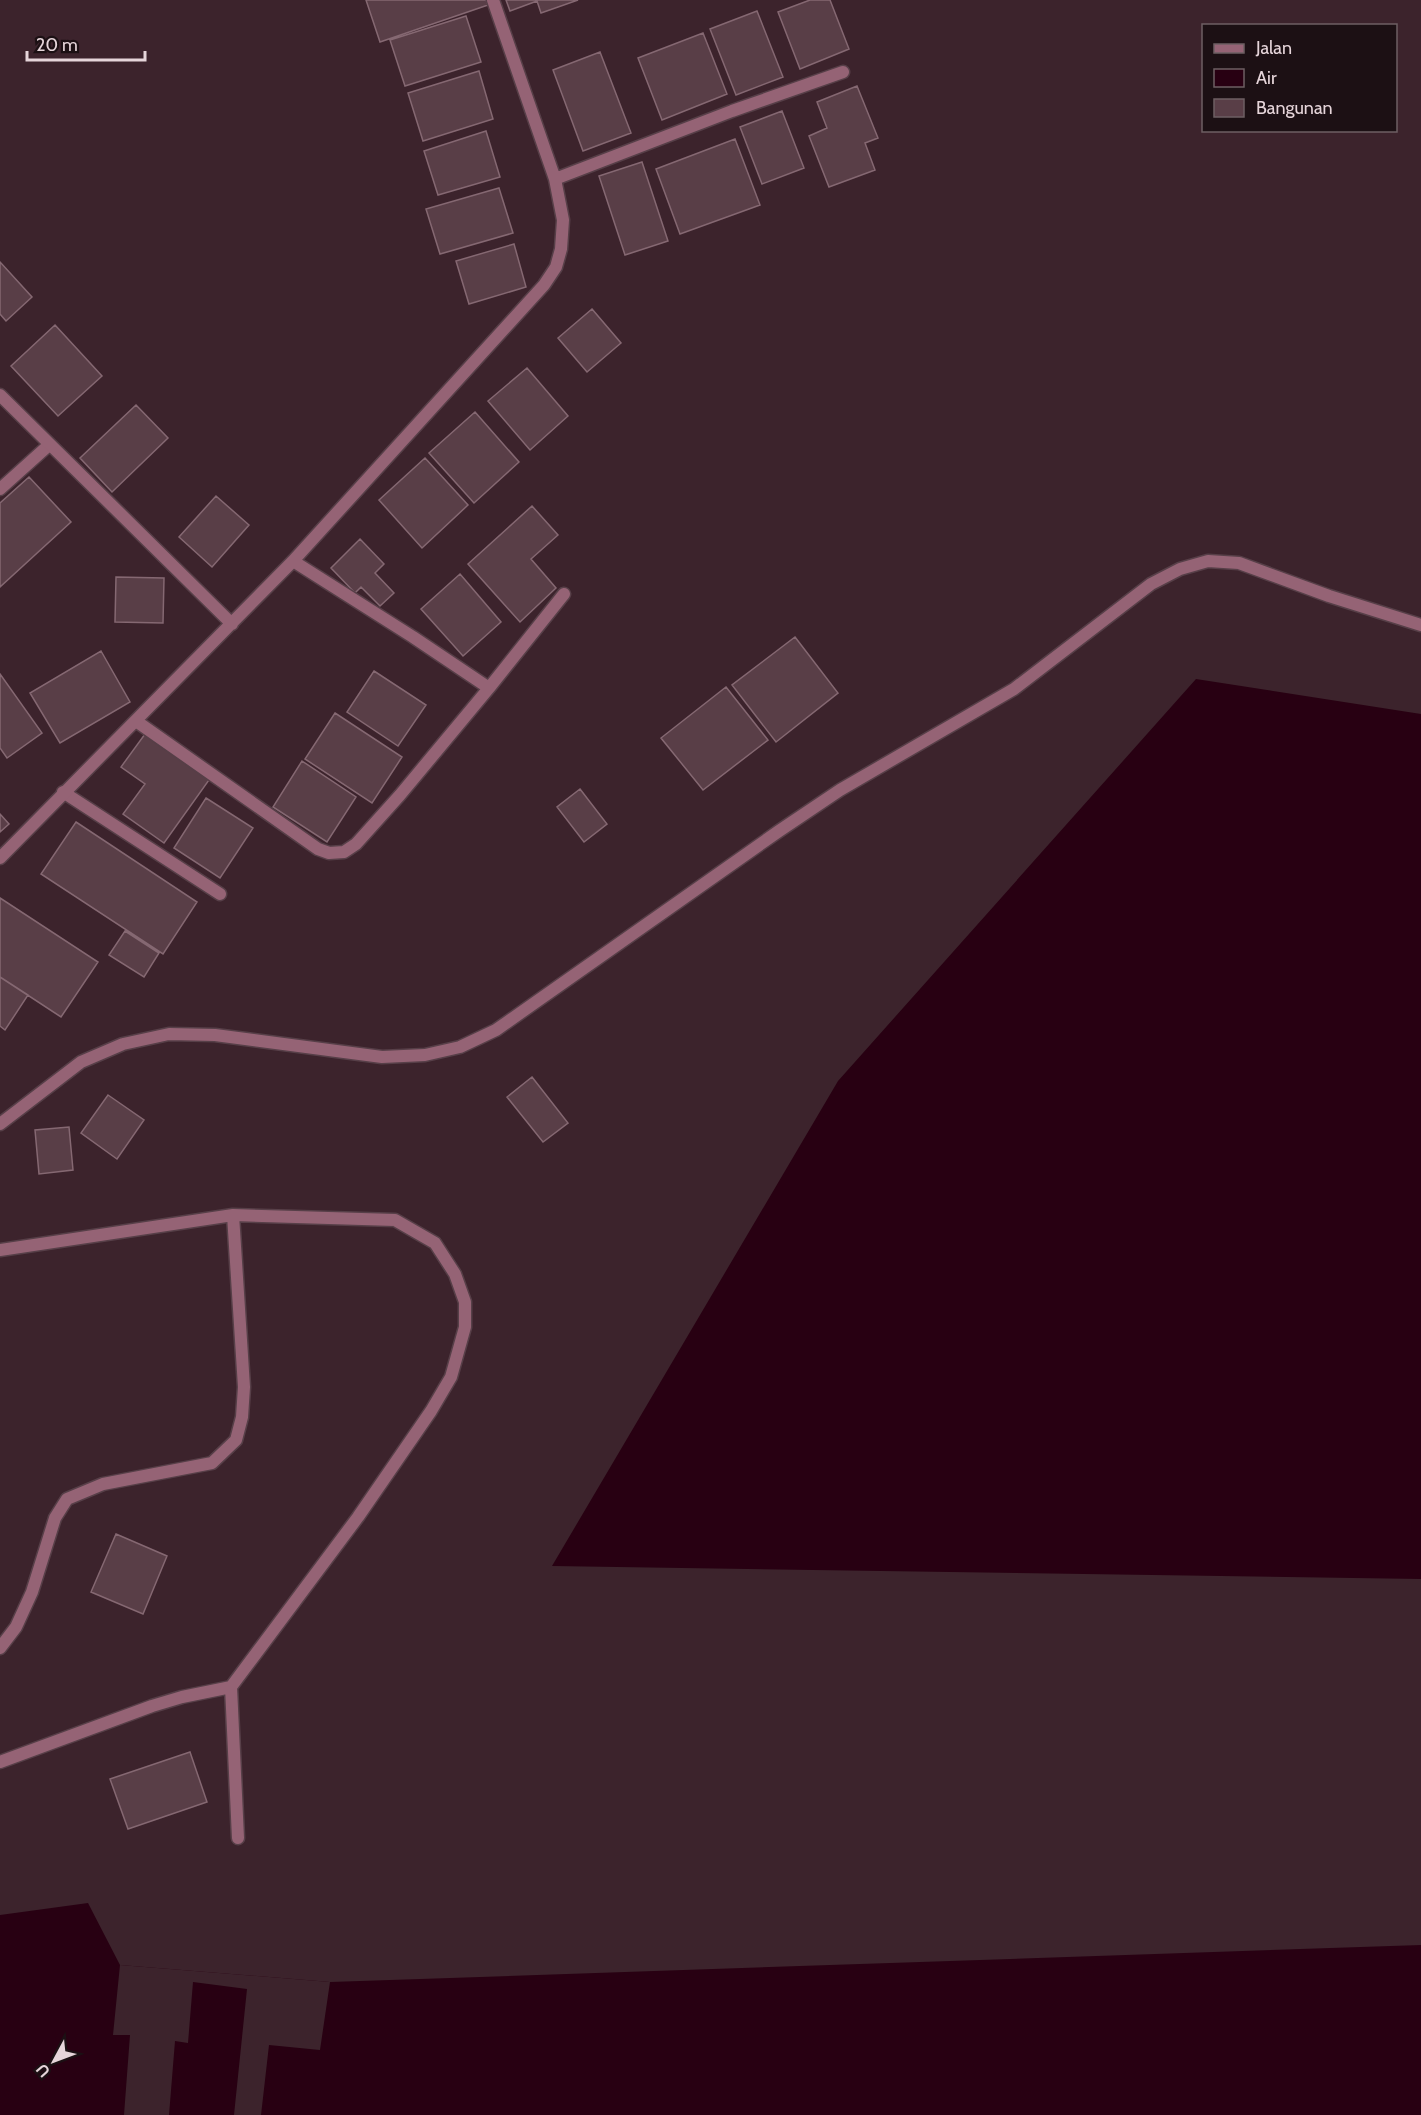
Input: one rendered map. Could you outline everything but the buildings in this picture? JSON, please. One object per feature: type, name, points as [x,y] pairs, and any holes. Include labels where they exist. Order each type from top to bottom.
[{"type":"street","points":[[0,858],[292,561],[544,285],[556,267],[561,249],[563,220],[555,179],[493,0]]},
{"type":"street","points":[[555,179],[732,111],[843,72]]},
{"type":"street","points":[[0,395],[232,624]]},
{"type":"street","points":[[0,489],[49,445]]},
{"type":"street","points":[[292,561],[489,688]]},
{"type":"street","points":[[0,1124],[81,1062],[123,1044],[169,1034],[215,1035],[382,1057],[425,1055],[460,1047],[496,1030],[840,790],[1014,689],[1151,584],[1180,569],[1208,561],[1239,563],[1329,596],[1421,625]]},
{"type":"street","points":[[136,721],[318,849],[329,853],[344,852],[356,844],[400,795],[564,594]]},
{"type":"street","points":[[63,792],[220,894]]},
{"type":"street","points":[[0,1648],[16,1627],[32,1592],[56,1518],[67,1498],[102,1484],[212,1463],[236,1440],[242,1417],[244,1387],[233,1215]]},
{"type":"street","points":[[0,1250],[233,1215],[395,1220],[435,1243],[455,1274],[465,1302],[465,1327],[451,1377],[431,1411],[358,1517],[231,1687],[238,1838]]},
{"type":"street","points":[[0,1762],[152,1706],[231,1687]]},
{"type":"water","points":[[1196,679],[1421,714],[1421,1579],[552,1566],[838,1081]]},
{"type":"water","points":[[88,1903],[120,1965],[330,1982],[1421,1945],[1421,2115],[0,2115],[0,1915]]},
{"type":"pier","points":[[120,1965],[330,1982],[320,2050],[269,2045],[261,2115],[234,2115],[247,1989],[193,1982],[188,2043],[175,2041],[169,2115],[124,2115],[130,2035],[113,2035]]}]
